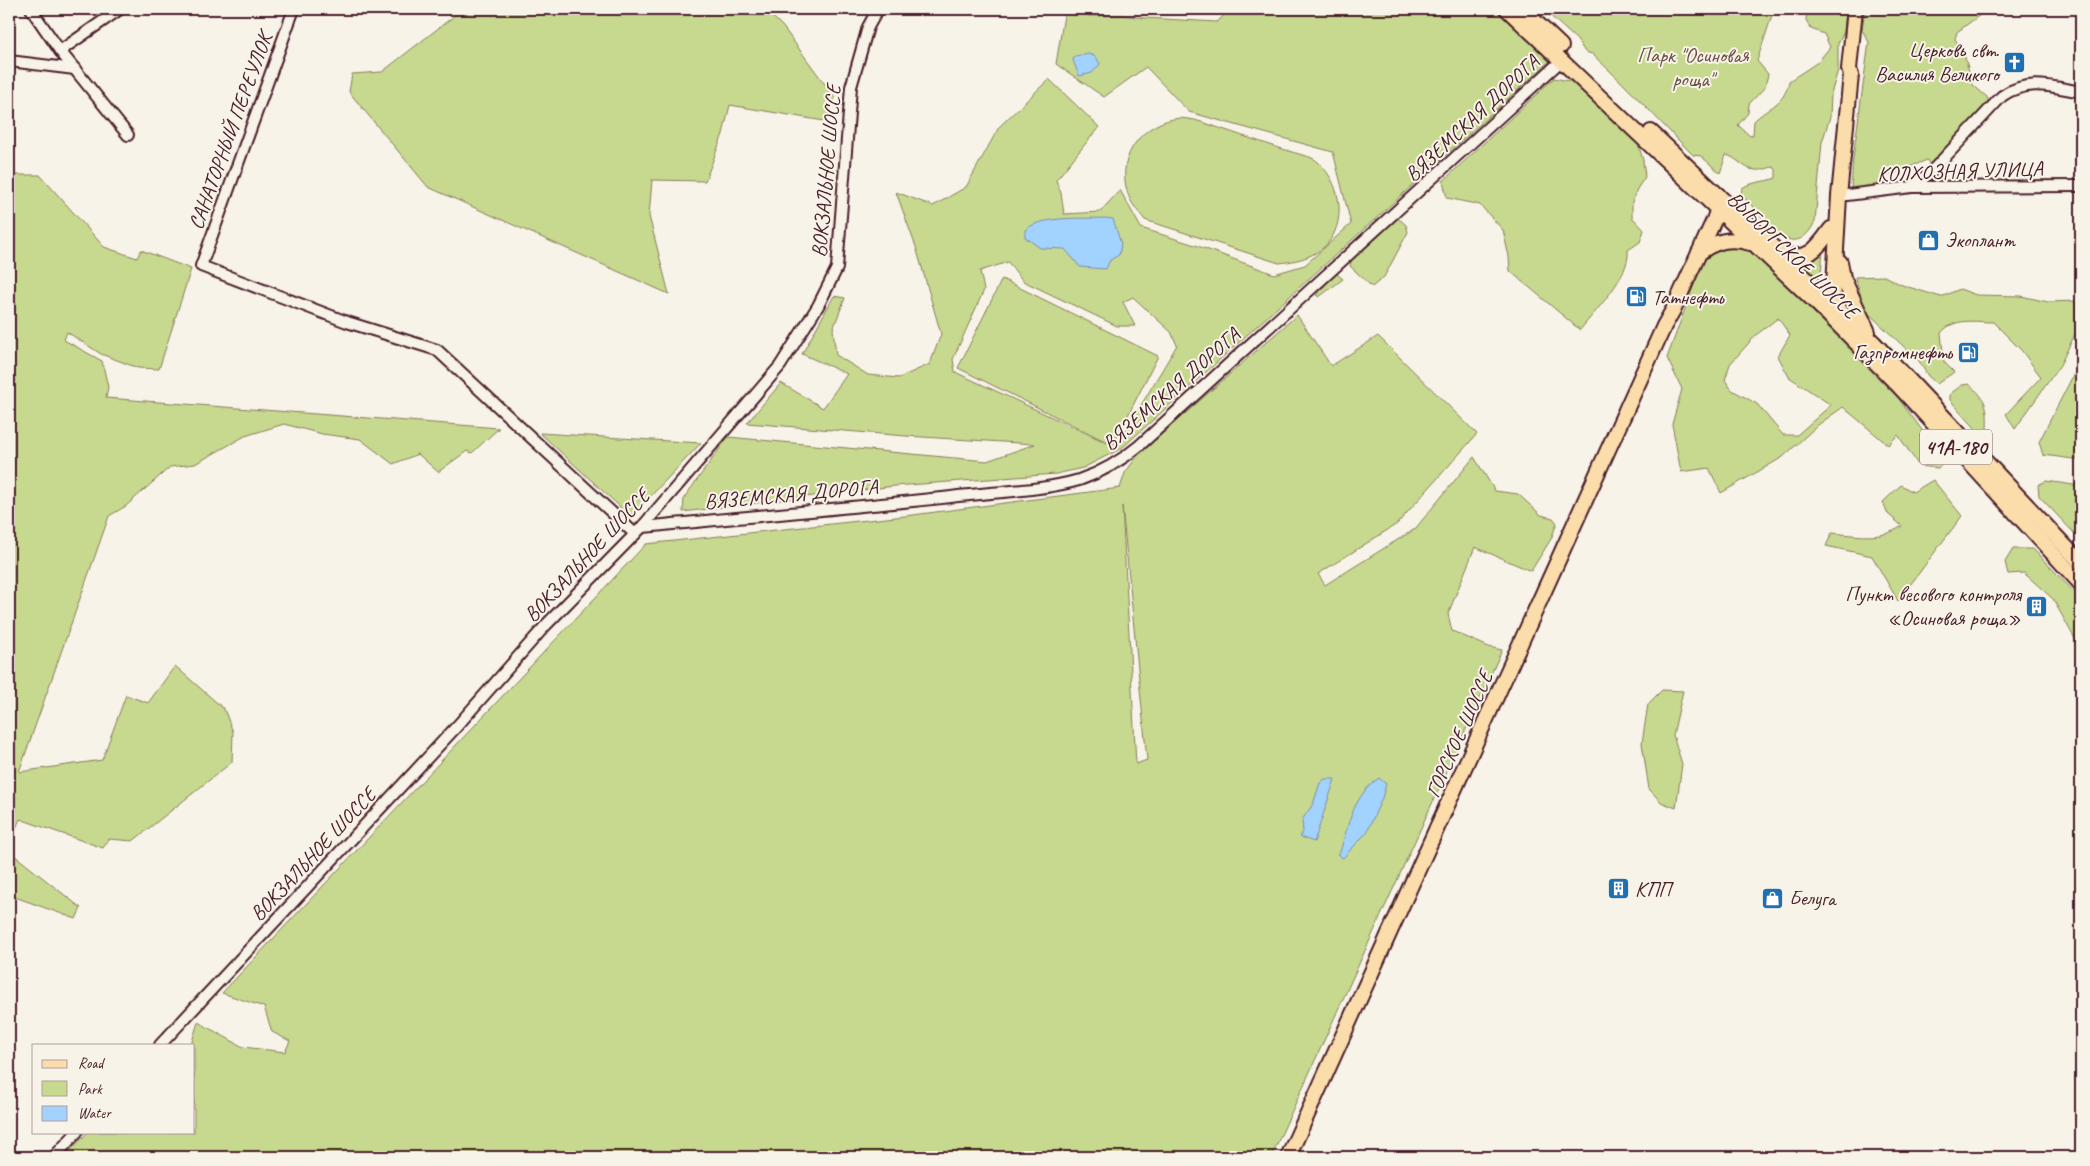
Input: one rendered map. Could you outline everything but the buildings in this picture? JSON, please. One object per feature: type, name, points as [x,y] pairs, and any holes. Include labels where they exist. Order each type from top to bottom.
[{"type":"main road","name":"ВЫБОРГСКОЕ ШОССЕ","points":[[1507,9],[1716,204],[1781,254],[1829,305],[1904,392],[2081,584]]},
{"type":"main road","name":"ВЫБОРГСКОЕ ШОССЕ","points":[[1522,9],[1716,204],[1751,243],[1873,342],[2080,560]]},
{"type":"main road","points":[[1829,305],[1831,229],[1838,132],[1846,76],[1849,69],[1855,9]]},
{"type":"main road","points":[[1829,305],[1836,249],[1839,196],[1851,75],[1849,69]]},
{"type":"main road","name":"ГОРСКОЕ ШОССЕ","points":[[1288,1157],[1664,326],[1673,310],[1698,254],[1716,204]]},
{"type":"main road","name":"ГОРСКОЕ ШОССЕ","points":[[1664,326],[1667,308],[1716,204]]},
{"type":"main road","points":[[1781,254],[1793,258],[1810,254],[1831,229]]},
{"type":"main road","points":[[1698,254],[1711,244],[1727,240],[1739,239],[1751,243]]},
{"type":"main road","points":[[1836,249],[1843,278],[1873,342]]},
{"type":"street","points":[[31,9],[60,51],[128,135]]},
{"type":"street","points":[[60,51],[120,9]]},
{"type":"street","name":"САНАТОРНЫЙ ПЕРЕУЛОК","points":[[294,9],[201,266],[347,322],[437,350],[639,530]]},
{"type":"street","name":"ВОКЗАЛЬНОЕ ШОССЕ","points":[[161,1044],[458,725],[546,625],[639,530],[780,366],[818,306],[837,268],[851,87],[868,27],[878,9]]},
{"type":"street","name":"ВЯЗЕМСКАЯ ДОРОГА","points":[[639,530],[1059,485],[1094,475],[1118,463],[1562,60]]},
{"type":"street","points":[[9,61],[75,69]]},
{"type":"street","points":[[1912,187],[1932,171],[2002,96],[2014,88],[2040,84],[2081,92]]},
{"type":"street","name":"КОЛХОЗНАЯ УЛИЦА","points":[[1839,196],[1912,187],[2081,186]]},
{"type":"street","points":[[54,1157],[75,1134]]},
{"type":"green space","points":[[463,9],[765,9],[783,27],[835,98],[824,121],[730,105],[723,134],[705,181],[652,180],[649,216],[669,294],[428,187],[349,92],[352,74],[382,72]]},
{"type":"green space","points":[[1065,9],[1075,9],[1090,16],[1121,15],[1217,22],[1231,9],[1495,9],[1551,60],[1122,448],[1083,468],[1056,474],[895,486],[683,512],[684,498],[728,437],[987,461],[1035,444],[747,423],[781,383],[823,408],[847,374],[802,354],[834,296],[845,298],[833,329],[836,355],[868,375],[899,378],[930,364],[941,334],[916,247],[896,192],[933,206],[966,187],[999,127],[1049,79],[1099,127],[1056,180],[1061,193],[1064,214],[1100,212],[1120,190],[1141,228],[1195,245],[1274,274],[1305,265],[1351,224],[1333,152],[1189,112],[1146,67],[1104,97],[1056,64]],"holes":[[[1008,262],[1023,281],[1117,326],[1135,326],[1123,302],[1133,297],[1171,332],[1177,345],[1116,447],[955,372],[953,359],[984,290],[980,271]]]},
{"type":"green space","name":"Парк \"Осиновая роща\"","points":[[1543,9],[1774,9],[1757,61],[1768,74],[1765,87],[1749,104],[1748,113],[1738,125],[1750,136],[1753,135],[1754,121],[1780,100],[1787,89],[1789,81],[1818,62],[1830,47],[1824,34],[1811,29],[1806,20],[1807,9],[1846,9],[1844,32],[1838,43],[1838,70],[1831,94],[1830,117],[1822,142],[1815,222],[1807,233],[1799,239],[1791,240],[1784,237],[1768,225],[1741,194],[1742,188],[1746,186],[1776,178],[1776,169],[1773,167],[1760,170],[1752,169],[1726,155],[1720,173],[1701,156],[1693,155],[1618,78],[1592,54],[1585,52],[1577,40]]},
{"type":"green space","points":[[1865,9],[1988,9],[1957,32],[1955,39],[1964,54],[1973,85],[1987,97],[1989,105],[1961,131],[1931,167],[1927,160],[1880,179],[1883,186],[1851,190],[1853,158],[1869,42],[1862,30]]},
{"type":"green space","points":[[1554,78],[1574,82],[1636,137],[1643,160],[1645,177],[1637,189],[1632,202],[1632,217],[1644,230],[1640,242],[1628,250],[1624,270],[1618,281],[1603,303],[1580,330],[1510,271],[1503,230],[1480,205],[1447,198],[1443,181]]},
{"type":"green space","points":[[1180,118],[1195,120],[1308,156],[1317,161],[1334,184],[1339,203],[1338,222],[1331,239],[1326,245],[1312,255],[1279,263],[1145,220],[1132,203],[1127,191],[1126,164],[1130,152],[1136,142],[1155,125],[1167,120]]},
{"type":"green space","points":[[9,175],[40,175],[104,247],[137,258],[141,250],[191,269],[159,369],[138,368],[101,354],[67,332],[64,340],[102,361],[108,387],[106,398],[499,428],[472,453],[467,451],[438,472],[418,454],[393,464],[360,439],[322,434],[284,424],[245,436],[195,464],[170,467],[126,506],[109,516],[19,772],[102,760],[126,695],[148,703],[175,666],[224,709],[233,732],[232,762],[133,841],[109,839],[103,848],[20,819],[9,844]]},
{"type":"green space","points":[[1398,218],[1406,225],[1408,232],[1384,277],[1372,287],[1350,266],[1352,258]]},
{"type":"green space","points":[[1742,244],[1753,251],[1898,398],[1946,462],[1938,468],[1919,466],[1898,435],[1888,445],[1843,407],[1818,425],[1783,457],[1721,493],[1709,468],[1681,472],[1672,424],[1682,389],[1667,358],[1704,257],[1714,246]],"holes":[[[1778,318],[1790,335],[1778,356],[1789,377],[1831,405],[1797,435],[1783,435],[1757,404],[1732,390],[1725,380],[1730,364],[1756,335]]]},
{"type":"green space","points":[[1823,248],[1821,275],[1814,276],[1799,262]]},
{"type":"green space","points":[[1336,273],[1343,279],[1319,297],[1316,295]]},
{"type":"green space","points":[[1884,276],[1902,285],[1941,297],[1960,289],[1976,295],[2021,296],[2048,302],[2075,301],[2077,330],[2060,365],[2015,429],[2006,414],[2041,377],[2022,351],[1993,322],[1958,322],[1941,333],[1944,362],[1954,372],[1937,384],[1928,376],[1919,361],[1865,310],[1855,277]]},
{"type":"green space","points":[[1002,279],[1158,356],[1113,445],[958,368]]},
{"type":"green space","points":[[1297,315],[1331,366],[1378,336],[1477,434],[1397,524],[1318,574],[1325,585],[1415,529],[1474,457],[1495,491],[1518,494],[1541,515],[1553,518],[1557,523],[1551,539],[1531,571],[1475,547],[1448,614],[1452,631],[1489,647],[1502,650],[1271,1157],[64,1157],[86,1134],[195,1134],[195,1044],[191,1044],[198,1022],[243,1047],[285,1052],[290,1041],[272,1032],[264,1007],[222,993],[646,544],[905,516],[1120,488],[1125,473],[1138,455]],"holes":[[[1122,506],[1147,760],[1136,764]]]},
{"type":"green space","points":[[2081,360],[2081,460],[2043,455],[2039,442]]},
{"type":"green space","points":[[1969,384],[1985,403],[1987,429],[1981,433],[1950,400],[1950,394],[1962,385]]},
{"type":"green space","points":[[540,433],[701,443],[631,517]]},
{"type":"green space","points":[[1933,480],[1962,516],[1898,601],[1872,556],[1826,546],[1832,533],[1868,536],[1894,531],[1902,526],[1888,514],[1883,502],[1901,485],[1913,492]]},
{"type":"green space","points":[[2046,481],[2081,486],[2081,538],[2039,496],[2038,485]]},
{"type":"green space","points":[[2013,549],[2033,549],[2081,599],[2081,650],[2053,599],[2024,573],[2008,574],[2005,562]]},
{"type":"green space","points":[[1662,690],[1683,691],[1673,735],[1682,764],[1676,808],[1661,802],[1649,789],[1642,743],[1648,704]]},
{"type":"green space","points":[[9,851],[81,908],[76,919],[15,897],[9,898]]},
{"type":"water","points":[[1089,54],[1096,57],[1100,64],[1092,73],[1079,76],[1073,60],[1075,56]]},
{"type":"water","points":[[1063,219],[1113,219],[1121,244],[1119,255],[1110,260],[1106,269],[1080,267],[1065,249],[1040,248],[1025,237],[1025,230],[1032,225],[1042,222]]},
{"type":"water","points":[[1379,778],[1386,784],[1367,832],[1343,858],[1337,854],[1340,852],[1353,811],[1363,793]]},
{"type":"water","points":[[1325,779],[1335,779],[1314,842],[1300,837],[1303,831],[1302,820],[1313,804],[1320,783]]},
{"type":"place","name":"Церковь свт. Василия Великого","points":[[2015,62]]},
{"type":"place","name":"Экоплант","points":[[1929,240]]},
{"type":"place","name":"Татнефть","points":[[1636,297]]},
{"type":"place","name":"Газпромнефть","points":[[1968,352]]},
{"type":"place","name":"Пункт весового контроля «Осиновая роща»","points":[[2037,606]]},
{"type":"place","name":"КПП","points":[[1619,889]]},
{"type":"place","name":"Белуга","points":[[1773,898]]}]
